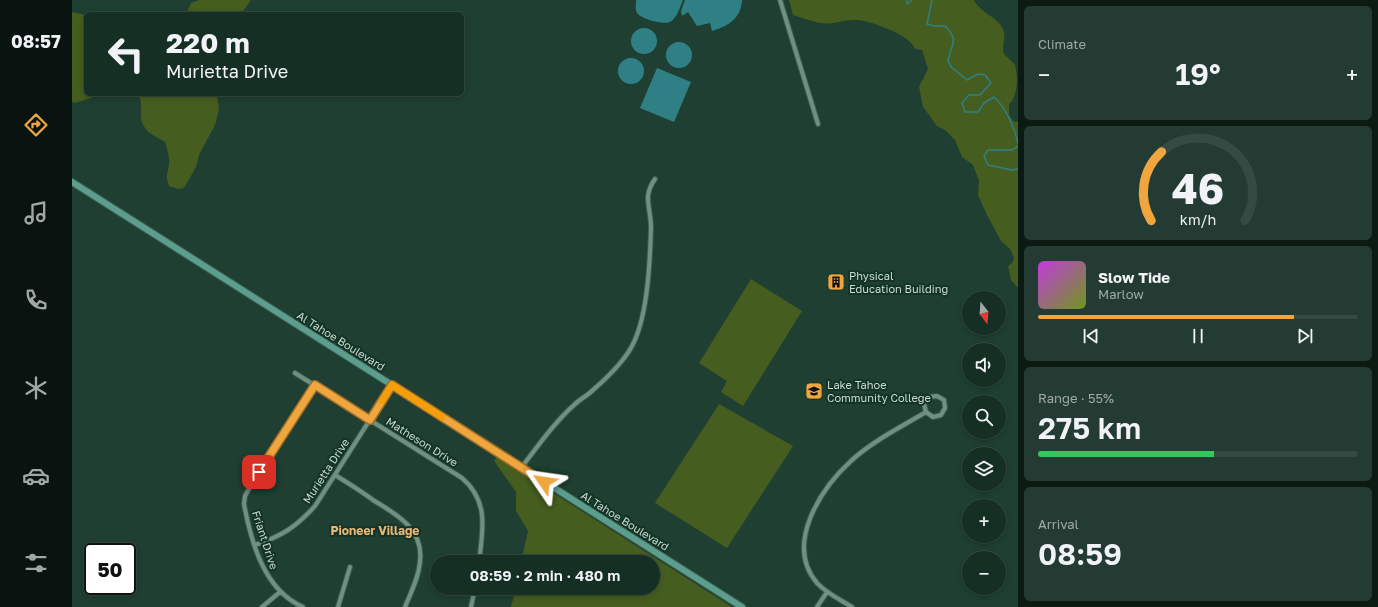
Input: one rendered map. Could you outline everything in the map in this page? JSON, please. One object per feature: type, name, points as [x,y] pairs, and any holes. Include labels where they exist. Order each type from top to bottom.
[{"type":"main road","name":"Al Tahoe Boulevard","points":[[72,182],[742,607]]},
{"type":"street","points":[[780,0],[818,124]]},
{"type":"street","points":[[521,468],[556,422],[575,403],[592,391],[619,363],[635,341],[647,287],[651,226],[647,196],[648,188],[655,178]]},
{"type":"street","name":"Matheson Drive","points":[[295,372],[462,478],[470,485],[481,503],[480,555]]},
{"type":"street","name":"Friant Drive","points":[[303,607],[280,592],[264,570],[245,510],[245,496],[315,385]]},
{"type":"street","name":"Murietta Drive","points":[[255,545],[280,536],[293,528],[315,506],[392,385]]},
{"type":"street","points":[[937,396],[944,400],[945,408],[941,415],[933,417],[926,412],[924,404],[929,397],[937,396]]},
{"type":"street","points":[[852,607],[827,592],[812,576],[804,556],[805,534],[820,499],[830,483],[852,460],[865,450],[926,412]]},
{"type":"street","points":[[335,475],[402,518],[416,537],[420,549],[418,575],[405,607]]},
{"type":"street","points":[[338,607],[350,567]]},
{"type":"street","points":[[262,607],[280,592]]},
{"type":"street","points":[[817,607],[827,592]]},
{"type":"street","points":[[471,607],[474,595]]},
{"type":"green space","points":[[199,0],[251,0],[242,12],[187,12],[191,3]]},
{"type":"green space","points":[[789,0],[974,0],[981,9],[997,21],[1004,32],[1004,54],[1015,65],[1017,75],[1016,91],[1012,101],[1009,104],[1009,115],[1013,121],[1018,122],[1018,288],[1011,280],[1008,266],[1012,263],[1014,258],[1010,249],[1001,241],[978,195],[979,181],[973,165],[962,157],[955,140],[945,130],[937,126],[923,107],[919,87],[928,69],[922,50],[915,49],[912,44],[899,34],[871,23],[852,20],[820,23],[793,15]]},
{"type":"green space","points":[[72,12],[84,15],[84,96],[97,96],[75,103],[72,102]]},
{"type":"green space","points":[[139,96],[217,96],[219,110],[215,125],[199,155],[196,167],[184,188],[178,189],[169,186],[167,177],[169,158],[165,142],[150,133],[144,127],[141,118]]},
{"type":"green space","points":[[751,279],[802,311],[743,406],[721,392],[727,381],[699,363]]},
{"type":"green space","points":[[719,404],[793,446],[727,548],[655,503]]},
{"type":"green space","points":[[497,457],[651,555],[523,555],[528,531],[516,511],[516,492],[494,461]]},
{"type":"green space","points":[[660,561],[732,607],[511,607],[514,595],[660,595]]},
{"type":"water","points":[[636,0],[683,0],[675,18],[670,22],[663,23],[653,21],[639,15],[636,10]]},
{"type":"water","points":[[685,0],[742,0],[739,12],[733,21],[712,31],[710,23],[697,26],[688,12],[682,16],[681,11]]},
{"type":"water","points":[[644,28],[653,32],[657,41],[653,50],[644,54],[635,50],[631,41],[635,32]]},
{"type":"water","points":[[679,42],[688,46],[692,55],[688,64],[679,68],[670,64],[666,55],[670,46]]},
{"type":"water","points":[[631,58],[640,62],[644,71],[640,80],[631,84],[622,80],[618,71],[622,62]]},
{"type":"water","points":[[657,68],[691,82],[674,122],[640,108]]},
{"type":"waterway","points":[[907,0],[907,4],[912,0]]},
{"type":"waterway","points":[[932,0],[927,24],[945,26],[952,35],[953,42],[948,60],[951,67],[967,80],[978,74],[985,75],[991,83],[980,95],[969,95],[962,103],[965,112],[978,112],[984,103],[994,97],[1009,119],[1015,131],[1018,144]]},
{"type":"waterway","points":[[1018,146],[1012,150],[988,150],[984,156],[988,165],[1012,170],[1018,169]]},
{"type":"slow traffic","points":[[382,401],[392,385],[442,417]]},
{"type":"place","name":"Physical Education Building","points":[[836,282]]},
{"type":"place","name":"Lake Tahoe Community College","points":[[814,391]]},
{"type":"district","name":"Pioneer Village","points":[[375,531]]},
{"type":"route","points":[[259,472],[315,385],[370,420],[392,385],[544,482]]}]
